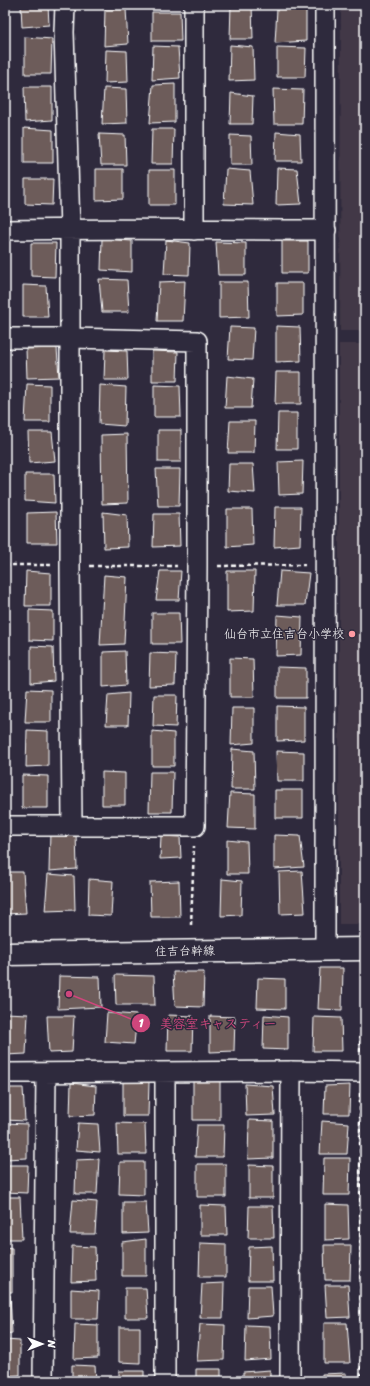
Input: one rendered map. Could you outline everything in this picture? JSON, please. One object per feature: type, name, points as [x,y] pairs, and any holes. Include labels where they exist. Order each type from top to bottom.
[{"type":"street","points":[[64,5],[70,229],[72,826]]},
{"type":"street","points":[[194,5],[194,230]]},
{"type":"street","points":[[325,5],[325,948]]},
{"type":"street","points":[[5,230],[326,230]]},
{"type":"street","points":[[5,338],[71,338],[197,342],[195,826],[5,826]]},
{"type":"street","name":"住吉台幹線","points":[[5,954],[365,948]]},
{"type":"street","points":[[290,1381],[291,1071]]},
{"type":"street","points":[[165,1072],[165,1381]]},
{"type":"street","points":[[5,1073],[362,1072]]},
{"type":"street","points":[[43,1381],[46,1073]]},
{"type":"path","points":[[5,565],[197,566],[325,564]]},
{"type":"path","points":[[191,925],[195,826]]},
{"type":"path","points":[[361,1381],[362,1072],[365,948]]},
{"type":"shaded area","points":[[341,5],[365,5],[365,331],[340,331]]},
{"type":"shaded area","name":"仙台市立住吉台小学校","points":[[339,344],[365,344],[365,924],[339,924]]},
{"type":"building","points":[[21,5],[48,5],[49,25],[22,27]]},
{"type":"building","points":[[231,5],[252,5],[253,39],[230,39]]},
{"type":"building","points":[[105,9],[126,9],[128,44],[104,46]]},
{"type":"building","points":[[277,9],[306,9],[306,41],[275,43]]},
{"type":"building","points":[[152,12],[180,12],[181,41],[152,41]]},
{"type":"building","points":[[25,37],[52,39],[51,74],[25,74]]},
{"type":"building","points":[[230,45],[253,47],[254,80],[229,81]]},
{"type":"building","points":[[153,46],[178,47],[180,78],[152,80]]},
{"type":"building","points":[[277,47],[306,48],[305,77],[277,77]]},
{"type":"building","points":[[106,50],[127,51],[128,82],[105,83]]},
{"type":"building","points":[[175,84],[175,122],[150,123],[153,85]]},
{"type":"building","points":[[24,87],[52,87],[52,120],[25,122]]},
{"type":"building","points":[[104,88],[126,89],[127,123],[102,124]]},
{"type":"building","points":[[273,89],[303,90],[302,124],[274,124]]},
{"type":"building","points":[[231,93],[253,96],[252,124],[230,124]]},
{"type":"building","points":[[24,128],[53,130],[53,163],[24,163]]},
{"type":"building","points":[[152,129],[174,129],[173,164],[151,164]]},
{"type":"building","points":[[276,132],[300,134],[301,161],[275,161]]},
{"type":"building","points":[[99,134],[125,135],[126,165],[101,165]]},
{"type":"building","points":[[230,135],[251,136],[252,165],[230,165]]},
{"type":"building","points":[[277,168],[297,169],[301,204],[276,205]]},
{"type":"building","points":[[96,169],[123,169],[123,199],[96,200]]},
{"type":"building","points":[[226,169],[250,171],[253,205],[224,204]]},
{"type":"building","points":[[149,170],[175,170],[175,205],[149,205]]},
{"type":"building","points":[[25,179],[53,179],[52,205],[25,204]]},
{"type":"building","points":[[102,239],[132,241],[132,272],[101,270]]},
{"type":"building","points":[[166,240],[190,243],[189,275],[164,274]]},
{"type":"building","points":[[282,241],[308,241],[308,273],[282,273]]},
{"type":"building","points":[[216,242],[246,243],[246,275],[218,275]]},
{"type":"building","points":[[31,243],[56,243],[55,277],[31,276]]},
{"type":"building","points":[[99,279],[127,280],[129,312],[102,312]]},
{"type":"building","points":[[185,281],[183,321],[157,321],[159,282]]},
{"type":"building","points":[[219,282],[248,282],[249,317],[219,318]]},
{"type":"building","points":[[277,283],[303,283],[303,315],[277,316]]},
{"type":"building","points":[[23,285],[46,286],[48,317],[23,317]]},
{"type":"building","points":[[276,326],[300,327],[301,361],[276,362]]},
{"type":"building","points":[[230,327],[254,328],[252,360],[228,359]]},
{"type":"building","points":[[57,348],[59,377],[27,378],[26,349]]},
{"type":"building","points":[[105,350],[127,351],[128,380],[104,380]]},
{"type":"building","points":[[152,351],[178,352],[177,381],[152,381]]},
{"type":"building","points":[[276,372],[301,372],[301,404],[275,404]]},
{"type":"building","points":[[227,376],[253,379],[251,408],[225,408]]},
{"type":"building","points":[[27,384],[50,385],[50,422],[25,422]]},
{"type":"building","points":[[100,385],[126,387],[125,426],[99,424]]},
{"type":"building","points":[[154,385],[180,386],[181,417],[154,417]]},
{"type":"building","points":[[278,413],[297,413],[297,449],[277,449]]},
{"type":"building","points":[[230,421],[255,421],[254,453],[228,453]]},
{"type":"building","points":[[158,430],[181,430],[181,462],[158,462]]},
{"type":"building","points":[[28,432],[52,432],[55,461],[29,463]]},
{"type":"building","points":[[127,434],[128,503],[102,504],[101,435]]},
{"type":"building","points":[[303,461],[302,494],[279,495],[278,462]]},
{"type":"building","points":[[229,464],[253,464],[255,493],[228,491]]},
{"type":"building","points":[[156,469],[180,469],[179,506],[158,506]]},
{"type":"building","points":[[25,474],[54,474],[55,503],[25,501]]},
{"type":"building","points":[[5,507],[8,507],[6,543],[5,543]]},
{"type":"building","points":[[275,507],[301,507],[300,545],[274,547]]},
{"type":"building","points":[[227,509],[252,509],[253,545],[227,547]]},
{"type":"building","points":[[56,512],[57,543],[27,543],[27,513]]},
{"type":"building","points":[[103,512],[127,515],[128,547],[104,548]]},
{"type":"building","points":[[154,514],[179,514],[180,546],[153,547]]},
{"type":"building","points":[[26,571],[51,573],[51,606],[25,606]]},
{"type":"building","points":[[160,571],[181,571],[179,600],[156,600]]},
{"type":"building","points":[[227,571],[255,571],[254,611],[227,612]]},
{"type":"building","points":[[280,571],[309,573],[305,605],[277,605]]},
{"type":"building","points":[[104,575],[127,577],[124,644],[100,645]]},
{"type":"building","points":[[29,610],[53,611],[53,641],[29,640]]},
{"type":"building","points":[[152,613],[179,613],[180,644],[152,644]]},
{"type":"building","points":[[277,615],[302,617],[301,655],[276,656]]},
{"type":"building","points":[[31,646],[53,647],[54,681],[31,683]]},
{"type":"building","points":[[125,651],[126,685],[103,687],[103,652]]},
{"type":"building","points":[[150,653],[176,654],[175,685],[149,686]]},
{"type":"building","points":[[230,658],[253,659],[254,697],[230,697]]},
{"type":"building","points":[[277,667],[306,668],[306,698],[277,698]]},
{"type":"building","points":[[27,689],[51,690],[51,722],[25,722]]},
{"type":"building","points":[[129,693],[128,725],[106,725],[108,695]]},
{"type":"building","points":[[154,695],[177,695],[176,727],[153,726]]},
{"type":"building","points":[[277,706],[304,707],[304,740],[277,741]]},
{"type":"building","points":[[232,708],[254,708],[254,743],[231,745]]},
{"type":"building","points":[[27,730],[48,731],[48,766],[26,767]]},
{"type":"building","points":[[152,731],[174,733],[174,766],[152,766]]},
{"type":"building","points":[[232,749],[254,751],[255,789],[231,789]]},
{"type":"building","points":[[276,751],[304,752],[304,781],[277,781]]},
{"type":"building","points":[[102,772],[125,773],[125,805],[102,805]]},
{"type":"building","points":[[150,772],[173,772],[172,812],[149,812]]},
{"type":"building","points":[[22,775],[48,776],[48,808],[22,808]]},
{"type":"building","points":[[275,790],[303,790],[303,818],[275,818]]},
{"type":"building","points":[[230,793],[255,794],[255,829],[228,828]]},
{"type":"building","points":[[50,832],[76,833],[77,869],[49,871]]},
{"type":"building","points":[[274,835],[300,836],[304,867],[274,869]]},
{"type":"building","points":[[161,836],[180,837],[181,858],[160,859]]},
{"type":"building","points":[[227,840],[247,842],[248,874],[227,874]]},
{"type":"building","points":[[302,871],[305,913],[280,914],[279,872]]},
{"type":"building","points":[[5,872],[23,872],[26,913],[5,914]]},
{"type":"building","points":[[48,874],[74,876],[75,910],[45,911]]},
{"type":"building","points":[[89,879],[113,881],[111,916],[88,915]]},
{"type":"building","points":[[222,879],[242,881],[241,915],[221,916]]},
{"type":"building","points":[[179,881],[180,917],[151,917],[150,882]]},
{"type":"building","points":[[320,968],[343,968],[342,1010],[318,1009]]},
{"type":"building","points":[[173,972],[204,972],[203,1007],[175,1006]]},
{"type":"building","points":[[115,975],[154,976],[155,1005],[116,1005]]},
{"type":"building","points":[[59,976],[100,977],[101,1007],[58,1009]]},
{"type":"building","points":[[258,978],[285,979],[285,1009],[257,1008]]},
{"type":"building","points":[[5,1013],[28,1014],[26,1054],[5,1055]]},
{"type":"building","points":[[107,1013],[137,1015],[134,1044],[105,1042]]},
{"type":"building","points":[[168,1015],[193,1016],[192,1051],[167,1051]]},
{"type":"building","points":[[264,1015],[288,1017],[288,1050],[263,1049]]},
{"type":"building","points":[[47,1016],[74,1016],[72,1052],[49,1053]]},
{"type":"building","points":[[210,1016],[235,1017],[234,1051],[210,1052]]},
{"type":"building","points":[[314,1017],[341,1018],[342,1051],[313,1051]]},
{"type":"building","points":[[123,1081],[149,1082],[148,1116],[123,1116]]},
{"type":"building","points":[[193,1081],[220,1081],[220,1120],[193,1120]]},
{"type":"building","points":[[71,1083],[96,1086],[95,1115],[70,1116]]},
{"type":"building","points":[[245,1084],[273,1086],[275,1115],[246,1116]]},
{"type":"building","points":[[350,1085],[349,1114],[324,1114],[325,1086]]},
{"type":"building","points":[[5,1088],[23,1088],[25,1121],[5,1120]]},
{"type":"building","points":[[249,1120],[273,1121],[273,1158],[248,1159]]},
{"type":"building","points":[[322,1121],[349,1123],[347,1154],[320,1154]]},
{"type":"building","points":[[5,1123],[27,1124],[27,1158],[5,1159]]},
{"type":"building","points":[[78,1123],[98,1124],[100,1152],[76,1150]]},
{"type":"building","points":[[117,1123],[145,1124],[146,1154],[118,1154]]},
{"type":"building","points":[[197,1125],[224,1125],[223,1157],[195,1157]]},
{"type":"building","points":[[324,1158],[350,1158],[349,1195],[323,1195]]},
{"type":"building","points":[[99,1159],[97,1194],[75,1194],[76,1160]]},
{"type":"building","points":[[120,1162],[144,1162],[144,1195],[119,1194]]},
{"type":"building","points":[[197,1164],[226,1164],[226,1197],[197,1197]]},
{"type":"building","points":[[5,1165],[28,1165],[27,1193],[5,1192]]},
{"type":"building","points":[[249,1165],[273,1166],[273,1198],[249,1198]]},
{"type":"building","points":[[5,1197],[20,1197],[22,1239],[5,1239]]},
{"type":"building","points":[[73,1200],[97,1202],[95,1234],[70,1234]]},
{"type":"building","points":[[123,1202],[146,1202],[148,1233],[123,1234]]},
{"type":"building","points":[[325,1204],[348,1205],[349,1239],[325,1240]]},
{"type":"building","points":[[200,1205],[226,1206],[227,1235],[200,1235]]},
{"type":"building","points":[[249,1206],[273,1206],[274,1238],[248,1238]]},
{"type":"building","points":[[146,1239],[146,1276],[122,1276],[122,1242]]},
{"type":"building","points":[[200,1243],[226,1244],[226,1277],[199,1277]]},
{"type":"building","points":[[324,1245],[351,1245],[350,1280],[325,1280]]},
{"type":"building","points":[[72,1246],[95,1247],[96,1281],[71,1282]]},
{"type":"building","points":[[272,1246],[273,1281],[248,1281],[249,1247]]},
{"type":"building","points":[[5,1247],[12,1248],[12,1292],[5,1292]]},
{"type":"building","points":[[224,1283],[223,1318],[200,1318],[202,1284]]},
{"type":"building","points":[[325,1285],[348,1285],[350,1317],[327,1318]]},
{"type":"building","points":[[248,1286],[271,1286],[273,1316],[247,1318]]},
{"type":"building","points":[[125,1288],[146,1288],[148,1318],[125,1318]]},
{"type":"building","points":[[71,1289],[99,1291],[98,1319],[71,1319]]},
{"type":"building","points":[[10,1295],[12,1333],[5,1334],[5,1296]]},
{"type":"building","points":[[324,1323],[347,1323],[350,1363],[324,1363]]},
{"type":"building","points":[[75,1324],[98,1325],[98,1358],[74,1359]]},
{"type":"building","points":[[200,1324],[225,1325],[224,1360],[197,1361]]},
{"type":"building","points":[[246,1325],[270,1326],[271,1359],[245,1361]]},
{"type":"building","points":[[119,1327],[140,1327],[140,1363],[119,1362]]},
{"type":"building","points":[[5,1340],[20,1341],[20,1375],[5,1376]]},
{"type":"building","points":[[72,1365],[95,1366],[96,1381],[72,1381]]},
{"type":"building","points":[[196,1369],[221,1369],[221,1381],[196,1381]]},
{"type":"building","points":[[270,1370],[270,1381],[243,1381],[243,1372]]},
{"type":"building","points":[[119,1371],[144,1371],[144,1381],[119,1381]]},
{"type":"building","points":[[346,1373],[346,1381],[322,1381],[322,1374]]},
{"type":"place","name":"仙台市立住吉台小学校","points":[[352,634]]},
{"type":"place","name":"美容室キャスティー","points":[[69,994]]}]
